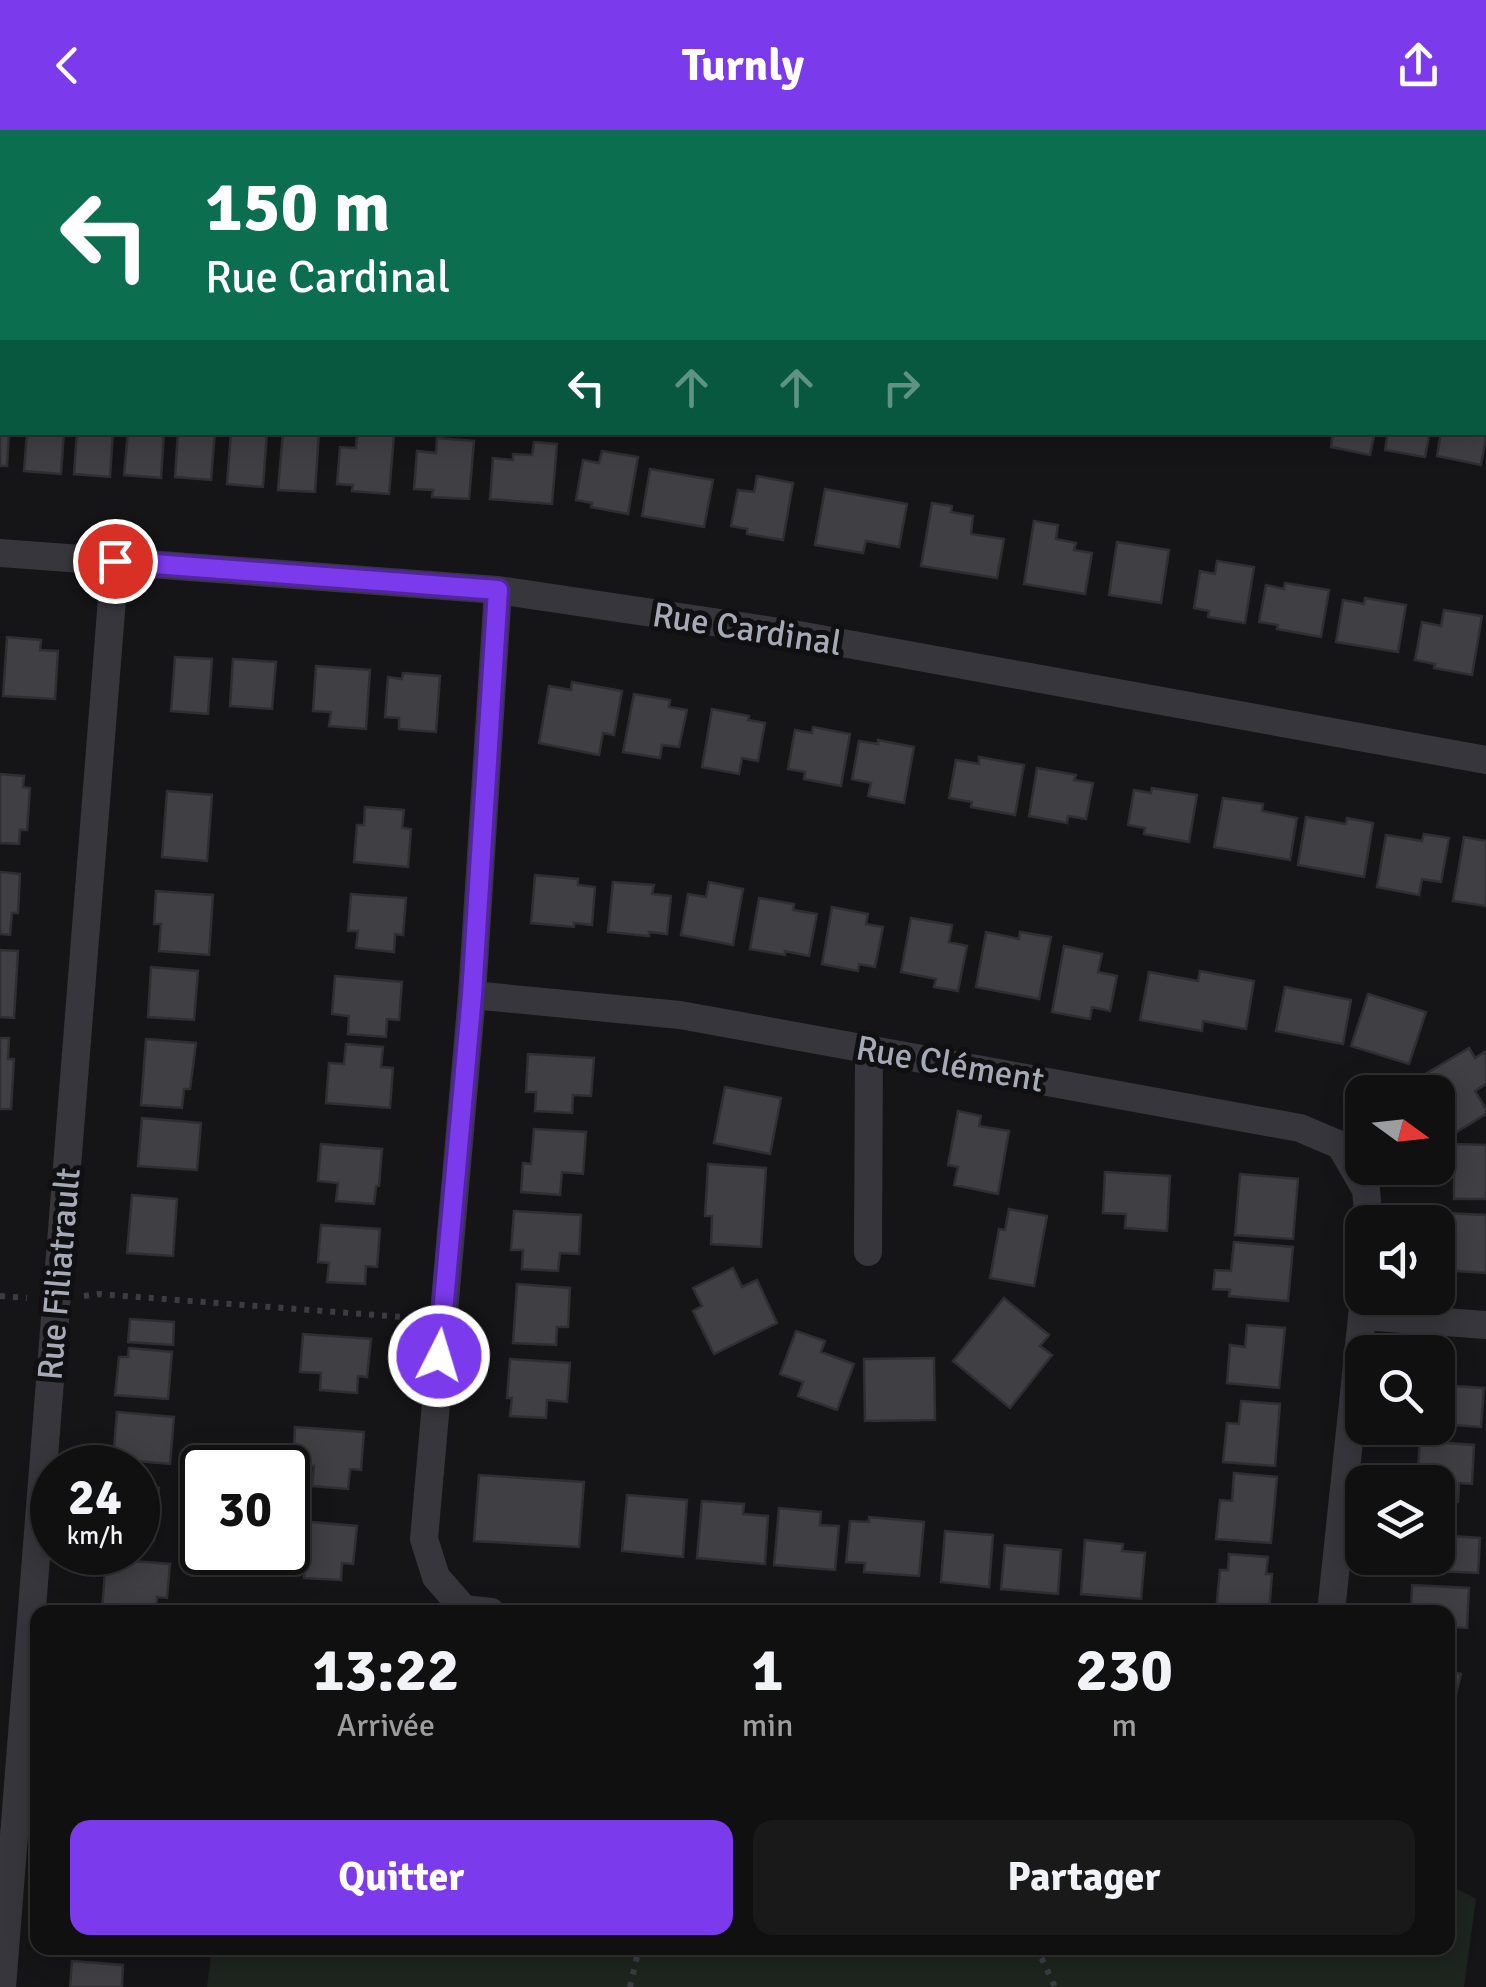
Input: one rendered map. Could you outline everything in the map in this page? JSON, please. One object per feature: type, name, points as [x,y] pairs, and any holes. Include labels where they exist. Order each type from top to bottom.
[{"type":"street","name":"Rue Cardinal","points":[[0,552],[498,590],[793,634],[1486,760]]},
{"type":"street","name":"Rue Filiatrault","points":[[33,1605],[115,561]]},
{"type":"street","points":[[460,1605],[436,1577],[424,1539],[472,995],[498,590]]},
{"type":"street","name":"Rue Clément","points":[[472,995],[680,1015],[1300,1128],[1340,1145],[1366,1190],[1367,1205]]},
{"type":"street","points":[[868,1252],[869,1049]]},
{"type":"street","points":[[1332,1605],[1362,1315]]},
{"type":"street","points":[[1421,1315],[1486,1324]]},
{"type":"street","name":"Rue Filiatrault","points":[[2,1987],[30,1637]]},
{"type":"path","points":[[0,1296],[57,1300],[98,1294],[442,1320]]},
{"type":"path","points":[[630,1987],[638,1955]]},
{"type":"path","points":[[1039,1955],[1054,1987]]},
{"type":"shaded area","points":[[1455,1888],[1476,1899],[1464,1987],[207,1987],[211,1955],[1455,1955]]},
{"type":"building","points":[[0,435],[9,435],[7,466],[0,466]]},
{"type":"building","points":[[27,435],[64,435],[61,474],[24,471]]},
{"type":"building","points":[[77,435],[113,435],[110,477],[74,474]]},
{"type":"building","points":[[128,435],[164,435],[161,478],[124,475]]},
{"type":"building","points":[[178,435],[215,435],[211,480],[175,477]]},
{"type":"building","points":[[231,435],[267,435],[263,487],[227,484]]},
{"type":"building","points":[[283,435],[319,435],[315,492],[278,490]]},
{"type":"building","points":[[357,435],[394,436],[389,494],[352,491],[353,485],[337,484],[340,447],[356,448]]},
{"type":"building","points":[[1333,435],[1374,435],[1370,455],[1331,447]]},
{"type":"building","points":[[1388,435],[1429,435],[1425,457],[1385,450]]},
{"type":"building","points":[[1440,435],[1486,435],[1481,465],[1437,456]]},
{"type":"building","points":[[437,438],[474,441],[469,499],[432,497],[433,490],[414,489],[417,451],[436,453]]},
{"type":"building","points":[[534,442],[557,444],[552,504],[490,499],[493,458],[513,460],[513,454],[532,455]]},
{"type":"building","points":[[602,451],[638,457],[628,514],[576,500],[583,460],[599,463]]},
{"type":"building","points":[[650,469],[713,480],[704,527],[642,516]]},
{"type":"building","points":[[757,476],[793,483],[783,540],[747,534],[747,529],[731,526],[738,490],[754,492]]},
{"type":"building","points":[[825,489],[907,504],[899,547],[866,541],[863,553],[815,545]]},
{"type":"building","points":[[932,503],[952,506],[951,512],[973,516],[971,534],[1004,539],[997,578],[921,566]]},
{"type":"building","points":[[1034,521],[1058,525],[1056,539],[1076,543],[1074,550],[1092,553],[1085,594],[1024,584]]},
{"type":"building","points":[[1117,542],[1169,550],[1161,603],[1109,595]]},
{"type":"building","points":[[1217,561],[1254,567],[1245,623],[1208,617],[1209,611],[1194,608],[1200,571],[1215,574]]},
{"type":"building","points":[[1285,583],[1329,590],[1321,637],[1259,622],[1266,585],[1284,589]]},
{"type":"building","points":[[1365,598],[1406,605],[1398,652],[1336,642],[1343,600],[1364,604]]},
{"type":"building","points":[[1444,610],[1482,616],[1472,675],[1415,660],[1422,622],[1441,626]]},
{"type":"building","points":[[7,637],[41,640],[40,650],[58,651],[55,699],[3,696]]},
{"type":"building","points":[[175,657],[212,659],[208,714],[171,711]]},
{"type":"building","points":[[233,659],[276,662],[272,709],[230,706]]},
{"type":"building","points":[[316,666],[370,670],[366,729],[329,726],[331,712],[313,711]]},
{"type":"building","points":[[403,673],[440,676],[436,732],[399,729],[399,718],[385,717],[388,677],[402,679]]},
{"type":"building","points":[[572,682],[622,691],[614,735],[603,733],[599,755],[539,743],[549,686],[571,690]]},
{"type":"building","points":[[634,694],[670,700],[669,707],[687,710],[679,747],[662,745],[660,758],[623,752]]},
{"type":"building","points":[[712,709],[765,723],[758,761],[742,758],[739,774],[702,767]]},
{"type":"building","points":[[813,727],[850,734],[841,786],[804,779],[805,772],[788,769],[795,730],[812,733]]},
{"type":"building","points":[[878,740],[914,747],[904,803],[868,796],[871,783],[852,779],[859,741],[878,744]]},
{"type":"building","points":[[979,757],[1024,765],[1015,815],[971,807],[972,802],[949,798],[956,760],[979,764]]},
{"type":"building","points":[[1037,768],[1076,775],[1074,780],[1093,783],[1086,819],[1068,816],[1067,823],[1029,816]]},
{"type":"building","points":[[0,774],[24,776],[23,787],[30,788],[27,830],[20,830],[19,844],[0,843]]},
{"type":"building","points":[[1152,788],[1197,795],[1189,842],[1144,834],[1145,828],[1128,825],[1134,790],[1151,793]]},
{"type":"building","points":[[167,791],[212,795],[207,861],[162,857]]},
{"type":"building","points":[[1223,798],[1263,804],[1262,811],[1297,818],[1290,860],[1214,847]]},
{"type":"building","points":[[365,807],[404,810],[402,828],[411,829],[408,867],[354,862],[357,825],[364,825]]},
{"type":"building","points":[[1306,817],[1346,824],[1347,818],[1373,823],[1364,877],[1298,865]]},
{"type":"building","points":[[1424,834],[1449,838],[1441,882],[1422,879],[1419,895],[1377,887],[1386,835],[1422,841]]},
{"type":"building","points":[[1464,837],[1486,841],[1486,906],[1453,901]]},
{"type":"building","points":[[0,872],[20,874],[18,913],[12,913],[10,935],[0,934]]},
{"type":"building","points":[[535,875],[578,879],[578,885],[595,887],[592,925],[531,923]]},
{"type":"building","points":[[613,882],[654,885],[652,894],[671,896],[667,934],[608,932]]},
{"type":"building","points":[[709,882],[743,889],[733,945],[681,935],[688,894],[706,897]]},
{"type":"building","points":[[156,891],[213,895],[209,955],[159,951],[161,924],[154,924]]},
{"type":"building","points":[[351,894],[406,898],[403,935],[395,934],[394,952],[356,948],[358,931],[348,931]]},
{"type":"building","points":[[759,898],[794,904],[793,910],[817,914],[809,956],[750,949]]},
{"type":"building","points":[[832,907],[868,914],[866,924],[883,927],[875,967],[859,964],[858,971],[822,964]]},
{"type":"building","points":[[911,918],[952,925],[949,942],[967,946],[958,991],[934,987],[936,979],[901,972]]},
{"type":"building","points":[[986,932],[1019,939],[1020,932],[1051,937],[1039,999],[976,987]]},
{"type":"building","points":[[1064,946],[1102,954],[1098,972],[1117,976],[1110,1011],[1092,1007],[1090,1019],[1052,1012]]},
{"type":"building","points":[[0,950],[18,951],[14,1018],[0,1017]]},
{"type":"building","points":[[151,967],[198,971],[194,1020],[148,1017]]},
{"type":"building","points":[[1200,971],[1254,981],[1246,1029],[1203,1021],[1202,1031],[1140,1020],[1149,972],[1198,981]]},
{"type":"building","points":[[335,976],[402,982],[399,1020],[387,1019],[386,1037],[348,1034],[349,1016],[332,1014]]},
{"type":"building","points":[[1285,987],[1351,1000],[1343,1044],[1276,1031]]},
{"type":"building","points":[[1368,994],[1426,1012],[1409,1064],[1351,1046]]},
{"type":"building","points":[[0,1038],[9,1038],[8,1059],[14,1059],[11,1109],[0,1109]]},
{"type":"building","points":[[146,1039],[196,1043],[190,1089],[184,1089],[182,1108],[141,1105]]},
{"type":"building","points":[[346,1044],[383,1047],[381,1067],[393,1068],[390,1108],[326,1103],[329,1063],[344,1064]]},
{"type":"building","points":[[1469,1048],[1475,1058],[1486,1051],[1486,1084],[1475,1091],[1486,1114],[1455,1133],[1455,1075],[1424,1075]]},
{"type":"building","points":[[528,1054],[594,1058],[591,1096],[573,1095],[572,1113],[535,1111],[536,1092],[526,1092]]},
{"type":"building","points":[[725,1087],[781,1098],[770,1154],[714,1143]]},
{"type":"building","points":[[958,1111],[981,1116],[979,1126],[1009,1131],[998,1194],[954,1185],[958,1167],[948,1165]]},
{"type":"building","points":[[142,1118],[201,1123],[197,1170],[138,1166]]},
{"type":"building","points":[[534,1129],[586,1132],[583,1174],[562,1172],[560,1195],[521,1192],[523,1163],[531,1164]]},
{"type":"building","points":[[321,1144],[382,1149],[374,1204],[336,1201],[338,1183],[318,1181]]},
{"type":"building","points":[[1455,1144],[1486,1145],[1486,1199],[1454,1199]]},
{"type":"building","points":[[708,1164],[766,1168],[761,1247],[711,1244],[712,1216],[705,1216]]},
{"type":"building","points":[[1105,1172],[1170,1176],[1167,1231],[1125,1228],[1126,1214],[1103,1213]]},
{"type":"building","points":[[1240,1174],[1298,1179],[1293,1239],[1235,1235]]},
{"type":"building","points":[[132,1195],[177,1199],[173,1256],[127,1253]]},
{"type":"building","points":[[1009,1209],[1047,1216],[1034,1286],[990,1278],[999,1229],[1005,1230]]},
{"type":"building","points":[[514,1211],[581,1215],[579,1254],[560,1253],[558,1271],[522,1269],[523,1250],[511,1250]]},
{"type":"building","points":[[1455,1213],[1486,1215],[1486,1273],[1455,1271]]},
{"type":"building","points":[[321,1225],[380,1229],[377,1267],[366,1266],[365,1284],[327,1282],[329,1263],[318,1262]]},
{"type":"building","points":[[1234,1242],[1293,1247],[1288,1301],[1229,1296],[1230,1290],[1213,1289],[1215,1270],[1231,1271]]},
{"type":"building","points":[[733,1268],[742,1287],[757,1280],[777,1323],[714,1354],[693,1311],[702,1306],[693,1288]]},
{"type":"building","points":[[517,1284],[570,1288],[568,1327],[557,1327],[556,1345],[513,1343]]},
{"type":"building","points":[[1004,1298],[1049,1335],[1040,1346],[1052,1355],[1010,1408],[953,1361]]},
{"type":"building","points":[[130,1319],[174,1322],[173,1345],[128,1342]]},
{"type":"building","points":[[1247,1325],[1285,1328],[1279,1388],[1227,1383],[1230,1345],[1245,1347]]},
{"type":"building","points":[[796,1331],[825,1341],[821,1352],[854,1364],[837,1410],[798,1396],[803,1382],[780,1374]]},
{"type":"building","points":[[303,1334],[371,1339],[367,1377],[358,1376],[357,1393],[320,1390],[321,1373],[300,1372]]},
{"type":"building","points":[[129,1348],[172,1352],[168,1399],[115,1395],[119,1357],[128,1357]]},
{"type":"building","points":[[934,1358],[935,1420],[865,1421],[864,1359]]},
{"type":"building","points":[[510,1359],[570,1363],[567,1402],[547,1400],[546,1418],[510,1416]]},
{"type":"building","points":[[1455,1386],[1484,1388],[1481,1427],[1455,1425]]},
{"type":"building","points":[[1241,1401],[1280,1404],[1275,1466],[1223,1462],[1227,1423],[1239,1424]]},
{"type":"building","points":[[117,1412],[174,1417],[170,1464],[160,1463],[160,1445],[114,1445]]},
{"type":"building","points":[[295,1427],[364,1432],[361,1470],[350,1469],[348,1489],[312,1486],[310,1445],[294,1445]]},
{"type":"building","points":[[1420,1445],[1474,1445],[1472,1484],[1459,1483],[1458,1502],[1455,1465],[1418,1465]]},
{"type":"building","points":[[1234,1473],[1277,1477],[1271,1543],[1216,1539],[1220,1500],[1232,1501]]},
{"type":"building","points":[[479,1475],[584,1482],[579,1547],[474,1541]]},
{"type":"building","points":[[627,1495],[687,1500],[683,1557],[622,1551]]},
{"type":"building","points":[[702,1501],[744,1504],[743,1514],[768,1516],[765,1564],[697,1558]]},
{"type":"building","points":[[779,1508],[821,1512],[820,1525],[839,1526],[835,1570],[774,1565]]},
{"type":"building","points":[[869,1517],[924,1522],[919,1576],[864,1572],[865,1563],[846,1562],[850,1521],[869,1522]]},
{"type":"building","points":[[310,1522],[357,1526],[353,1564],[342,1563],[341,1580],[304,1578],[310,1575]]},
{"type":"building","points":[[945,1531],[993,1535],[989,1587],[941,1582]]},
{"type":"building","points":[[1455,1536],[1480,1538],[1478,1573],[1455,1572]]},
{"type":"building","points":[[1085,1540],[1123,1544],[1122,1551],[1145,1553],[1141,1599],[1081,1594]]},
{"type":"building","points":[[1005,1545],[1061,1550],[1058,1594],[1001,1589]]},
{"type":"building","points":[[1229,1554],[1268,1557],[1266,1574],[1272,1574],[1270,1605],[1217,1605],[1220,1570],[1228,1570]]},
{"type":"building","points":[[160,1563],[170,1564],[167,1598],[157,1597],[156,1605],[102,1605],[105,1575],[160,1575]]},
{"type":"building","points":[[1412,1585],[1469,1588],[1467,1628],[1455,1627],[1455,1605],[1411,1605]]},
{"type":"building","points":[[1455,1673],[1461,1674],[1455,1699]]},
{"type":"building","points":[[72,1961],[123,1965],[122,1987],[70,1987]]},
{"type":"route","points":[[115,561],[498,590],[472,995],[439,1356]]}]
